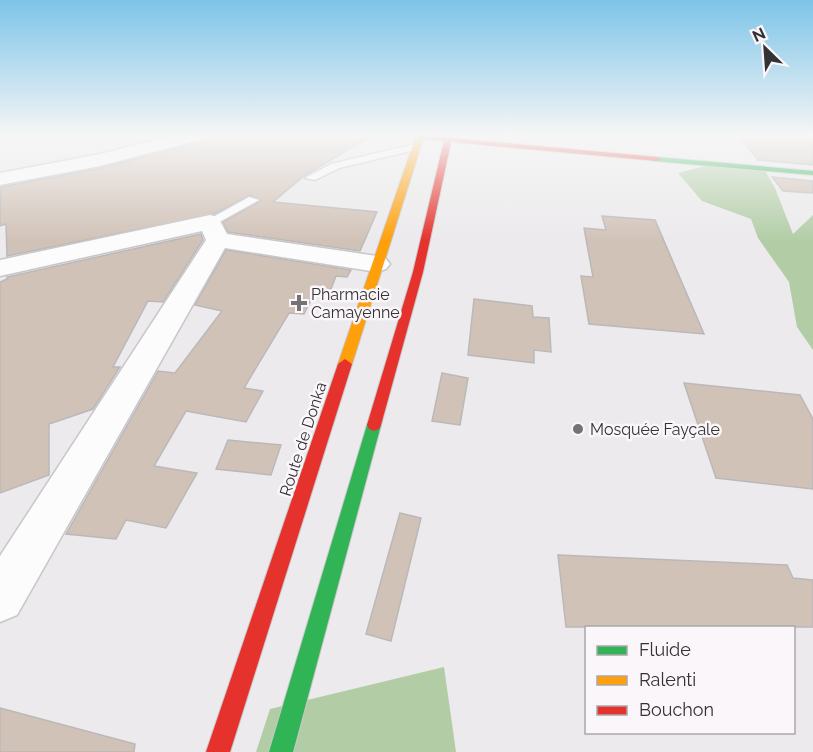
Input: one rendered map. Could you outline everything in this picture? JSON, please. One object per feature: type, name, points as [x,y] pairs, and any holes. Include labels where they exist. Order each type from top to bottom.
[{"type":"main road","name":"Route de Donka","points":[[218,752],[407,171]]},
{"type":"main road","points":[[281,752],[307,670],[418,272],[441,171]]},
{"type":"street","points":[[0,179],[42,171]]},
{"type":"street","points":[[0,268],[214,231],[377,264]]},
{"type":"street","points":[[0,598],[214,231]]},
{"type":"lane","points":[[311,178],[325,171]]},
{"type":"lane","points":[[214,231],[253,200]]},
{"type":"green space","points":[[765,171],[775,188],[793,234],[813,215],[813,350],[797,327],[789,282],[758,238],[751,219],[702,201],[678,173]]},
{"type":"green space","points":[[444,667],[456,752],[256,752],[270,709]]},
{"type":"building","points":[[85,171],[312,171],[273,202],[377,212],[360,251],[228,232],[223,222],[261,201],[250,195],[214,214],[7,256],[6,224],[0,226],[1,187]]},
{"type":"building","points":[[772,177],[813,181],[813,193],[783,191]]},
{"type":"building","points":[[602,216],[655,220],[704,334],[589,324],[581,276],[593,277],[584,228],[606,230]]},
{"type":"building","points":[[201,234],[203,240],[163,302],[148,301],[113,367],[120,367],[93,409],[49,424],[49,475],[0,493],[0,282],[7,277]]},
{"type":"building","points":[[226,250],[351,270],[347,277],[336,276],[331,289],[317,288],[304,314],[289,313],[244,388],[263,391],[246,422],[186,411],[154,466],[197,473],[166,528],[126,520],[116,539],[66,534],[158,371],[175,373],[222,311],[195,305]]},
{"type":"building","points":[[474,299],[532,306],[533,317],[549,318],[551,352],[534,350],[534,363],[468,355]]},
{"type":"building","points":[[442,373],[468,378],[460,425],[432,421]]},
{"type":"building","points":[[684,383],[800,395],[813,419],[813,489],[716,478]]},
{"type":"building","points":[[228,440],[281,445],[271,475],[216,469]]},
{"type":"building","points":[[400,513],[421,518],[391,641],[366,634]]},
{"type":"building","points":[[558,555],[787,565],[793,578],[813,580],[813,627],[566,627]]},
{"type":"building","points":[[0,708],[135,744],[134,752],[0,752]]},
{"type":"traffic: fast","points":[[792,171],[813,173]]},
{"type":"traffic: fast","points":[[281,752],[374,425]]},
{"type":"traffic: slow","points":[[345,364],[408,171]]},
{"type":"traffic: jam","points":[[374,425],[418,272],[441,171]]},
{"type":"traffic: jam","points":[[218,752],[345,364]]},
{"type":"place","name":"Pharmacie Camayenne","points":[[299,303]]},
{"type":"place","name":"Mosquée Fayçale","points":[[578,429]]}]
